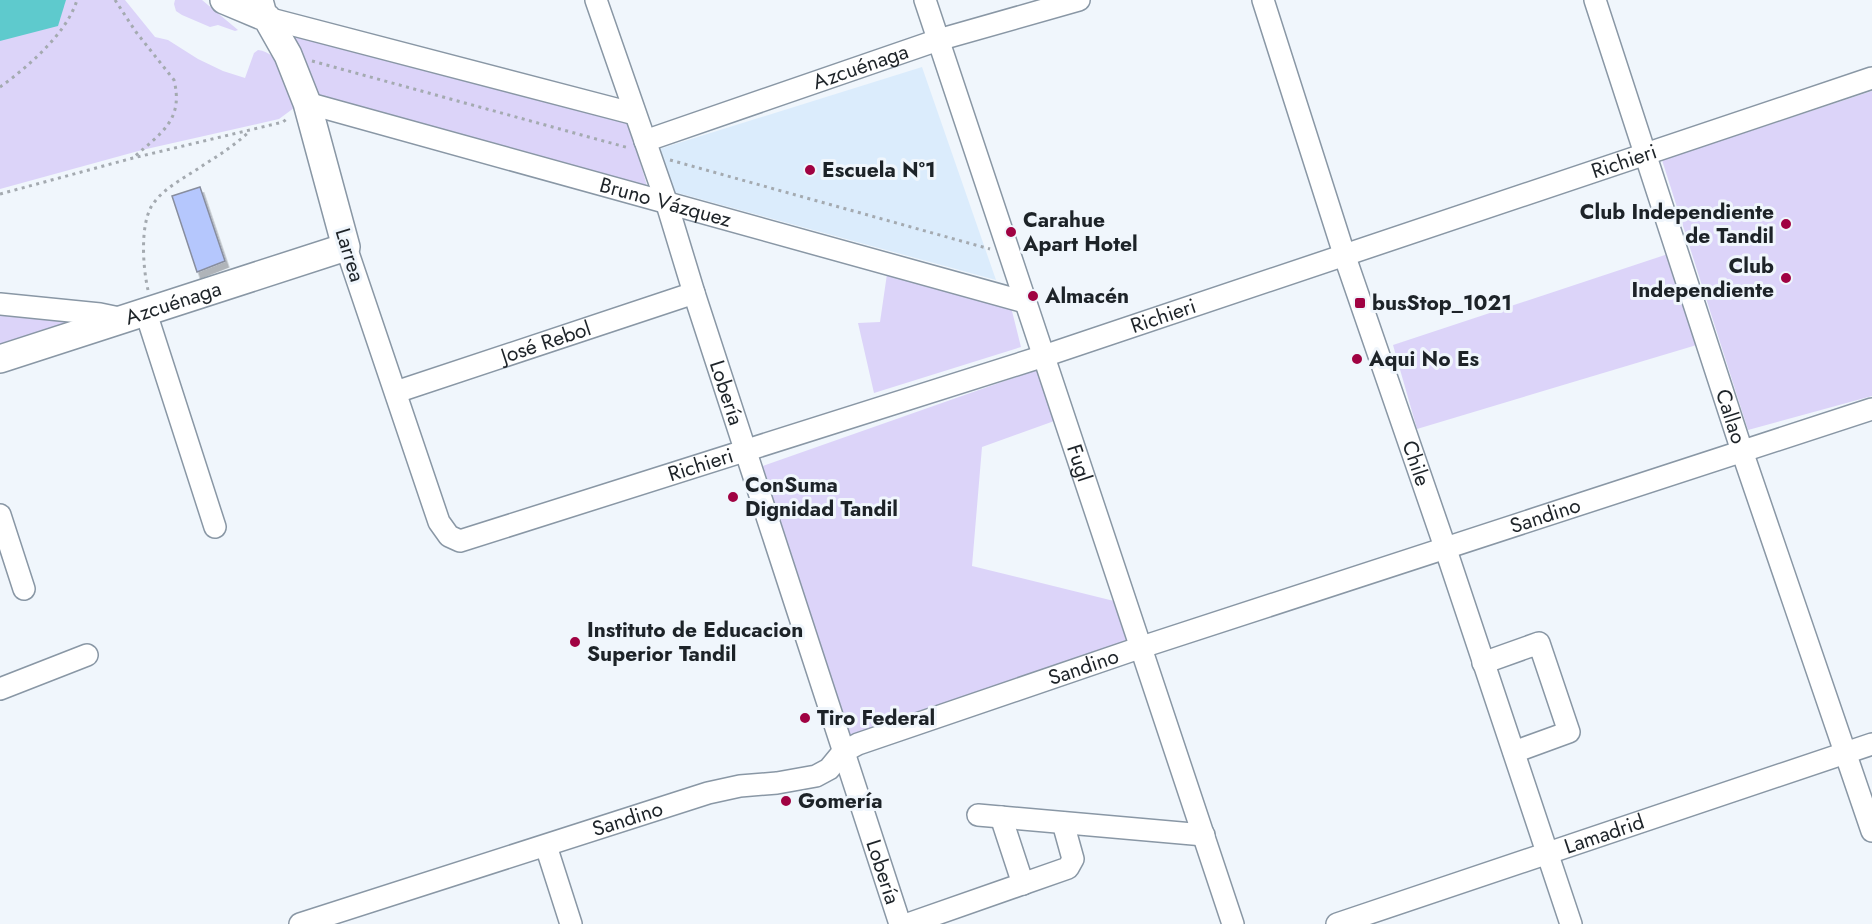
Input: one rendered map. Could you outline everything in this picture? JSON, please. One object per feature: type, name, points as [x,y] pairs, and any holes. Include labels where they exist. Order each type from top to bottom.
[{"type":"main road","points":[[224,0],[264,9]]},
{"type":"main road","name":"Larrea","points":[[264,9],[288,55],[307,103],[346,248]]},
{"type":"main road","name":"Azcuénaga","points":[[0,359],[346,248]]},
{"type":"street","name":"Lobería","points":[[596,0],[666,201],[900,924]]},
{"type":"street","name":"Fugl","points":[[925,0],[1233,924]]},
{"type":"street","name":"Azcuénaga","points":[[645,141],[938,40],[1079,0]]},
{"type":"street","name":"Chile","points":[[1263,0],[1345,257],[1445,547],[1570,924]]},
{"type":"street","name":"Callao","points":[[1595,0],[1742,451],[1872,831]]},
{"type":"street","points":[[264,9],[635,114]]},
{"type":"street","name":"Richieri","points":[[449,536],[460,541],[1044,357],[1872,78]]},
{"type":"street","name":"Bruno Vázquez","points":[[307,103],[1025,302]]},
{"type":"street","name":"Larrea","points":[[346,248],[439,522],[449,536]]},
{"type":"street","name":"José Rebol","points":[[396,392],[694,293]]},
{"type":"street","points":[[0,304],[100,314],[142,314],[215,527]]},
{"type":"street","name":"Sandino","points":[[300,924],[708,793],[740,786],[777,783],[816,776],[829,769],[843,752],[858,744],[1445,547],[1872,410]]},
{"type":"street","points":[[0,515],[24,589]]},
{"type":"street","points":[[1483,663],[1539,643],[1569,732],[1514,752]]},
{"type":"street","points":[[0,689],[87,655]]},
{"type":"street","name":"Lamadrid","points":[[1337,924],[1872,744]]},
{"type":"street","points":[[978,815],[1204,835]]},
{"type":"street","points":[[1001,817],[1023,884]]},
{"type":"street","points":[[908,924],[1068,868],[1073,859],[1063,822]]},
{"type":"street","points":[[546,846],[571,924]]},
{"type":"path","points":[[0,87],[46,46],[73,13],[77,0]]},
{"type":"path","points":[[115,0],[136,32],[174,80],[176,88],[173,117],[168,127],[133,158]]},
{"type":"path","points":[[0,194],[133,158],[283,122],[307,103]]},
{"type":"path","points":[[142,314],[147,288],[145,226],[151,207],[169,188],[236,143],[251,129]]},
{"type":"shaded area","points":[[0,0],[125,0],[155,37],[168,40],[198,59],[223,71],[245,78],[254,53],[258,50],[266,52],[273,57],[284,72],[298,105],[279,119],[142,150],[0,189]]},
{"type":"shaded area","points":[[175,0],[202,0],[238,30],[218,25],[210,27],[182,15],[176,11]]},
{"type":"shaded area","points":[[291,34],[628,120],[647,186],[311,98]]},
{"type":"shaded area","name":"Escuela N°1","points":[[922,67],[996,280],[667,190],[656,150]]},
{"type":"shaded area","name":"Club Independiente","points":[[1872,91],[1872,396],[1748,430],[1662,160]]},
{"type":"shaded area","points":[[1671,253],[1700,344],[1417,429],[1393,345]]},
{"type":"shaded area","points":[[887,274],[1011,307],[1021,347],[874,393],[858,323],[880,322]]},
{"type":"shaded area","points":[[0,309],[97,318],[0,349]]},
{"type":"shaded area","points":[[1039,369],[1057,420],[982,447],[972,566],[1114,601],[1128,645],[847,736],[757,468]]},
{"type":"water","points":[[0,0],[66,0],[58,26],[0,41]]},
{"type":"building","points":[[200,187],[225,261],[197,272],[172,196]]},
{"type":"place","name":"Escuela N°1","points":[[810,170]]},
{"type":"place","name":"Club Independiente de Tandil","points":[[1786,224]]},
{"type":"place","name":"Carahue Apart Hotel","points":[[1011,232]]},
{"type":"place","name":"Club Independiente","points":[[1786,278]]},
{"type":"place","name":"Almacén","points":[[1033,296]]},
{"type":"place","name":"busStop_1021","points":[[1360,303]]},
{"type":"place","name":"Aqui No Es","points":[[1357,359]]},
{"type":"place","name":"ConSuma Dignidad Tandil","points":[[733,497]]},
{"type":"place","name":"Instituto de Educacion Superior Tandil","points":[[575,642]]},
{"type":"place","name":"Tiro Federal","points":[[805,718]]},
{"type":"place","name":"Gomería","points":[[786,801]]}]
